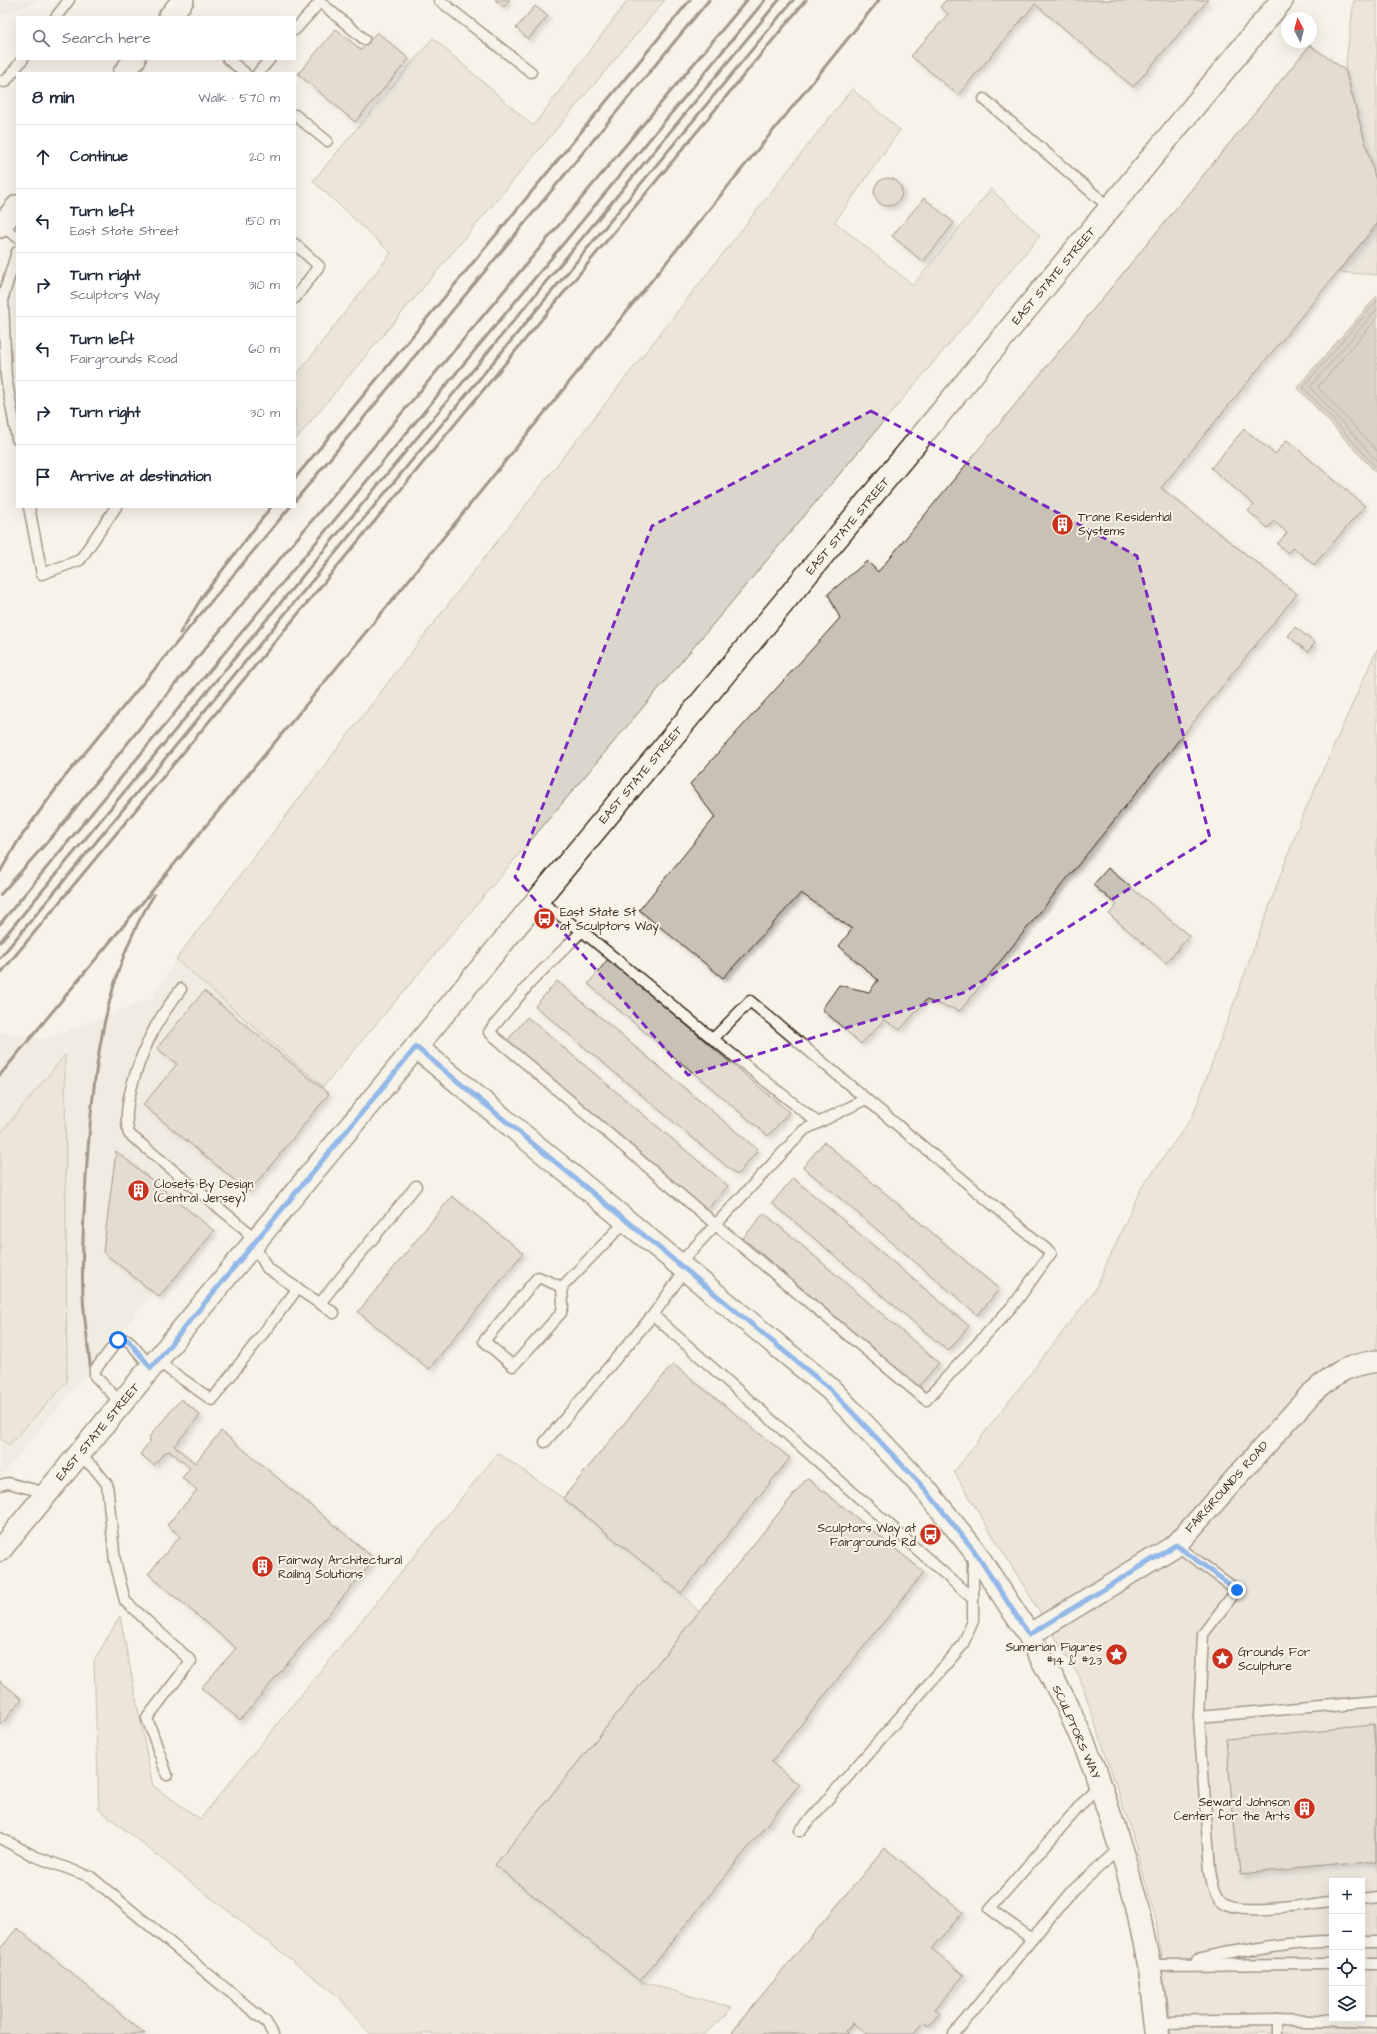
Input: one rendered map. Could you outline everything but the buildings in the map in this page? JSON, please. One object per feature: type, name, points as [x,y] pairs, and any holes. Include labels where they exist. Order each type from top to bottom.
[{"type":"street","name":"EAST STATE STREET","points":[[0,1548],[79,1455],[1282,0]]},
{"type":"street","points":[[125,72],[134,60]]},
{"type":"street","points":[[6,230],[16,208]]},
{"type":"street","name":"SCULPTORS WAY","points":[[416,1047],[830,1389],[925,1489],[973,1549],[1029,1635],[1067,1705],[1099,1784],[1136,1902],[1149,1965],[1158,2028]]},
{"type":"street","name":"FAIRGROUNDS ROAD","points":[[1029,1635],[1176,1545],[1310,1395],[1332,1376],[1354,1365],[1377,1361]]},
{"type":"lane","points":[[57,16],[69,0]]},
{"type":"lane","points":[[439,0],[531,72]]},
{"type":"lane","points":[[296,29],[320,2],[364,39]]},
{"type":"lane","points":[[0,81],[5,82],[22,60]]},
{"type":"lane","points":[[229,60],[244,72]]},
{"type":"lane","points":[[259,72],[269,60]]},
{"type":"lane","points":[[984,99],[1110,208]]},
{"type":"lane","points":[[296,116],[327,141]]},
{"type":"lane","points":[[296,245],[319,266],[296,297]]},
{"type":"lane","points":[[16,255],[3,297],[6,377],[16,433]]},
{"type":"lane","points":[[29,508],[42,574],[80,560],[115,508]]},
{"type":"lane","points":[[538,900],[582,931],[818,1123]]},
{"type":"lane","points":[[582,931],[530,983],[489,1032],[716,1225],[926,1400],[1016,1302],[1051,1253],[750,1001],[713,1039]]},
{"type":"lane","points":[[182,989],[162,1015],[138,1066],[131,1087],[126,1123],[127,1128],[131,1136],[246,1230],[267,1268],[334,1313]]},
{"type":"lane","points":[[545,1442],[653,1315],[682,1266],[716,1225],[804,1130],[866,1098]]},
{"type":"lane","points":[[320,1303],[416,1186]]},
{"type":"lane","points":[[562,1287],[538,1277],[484,1341],[513,1366],[561,1313],[563,1306],[562,1287],[626,1221]]},
{"type":"lane","points":[[121,1403],[95,1376],[95,1370],[118,1340],[128,1340],[154,1364],[212,1400],[298,1288]]},
{"type":"lane","points":[[653,1315],[973,1599]]},
{"type":"lane","points":[[79,1455],[95,1469],[107,1484],[115,1561],[125,1601],[191,1661],[147,1718],[167,1775]]},
{"type":"lane","points":[[0,1485],[8,1482],[47,1493]]},
{"type":"lane","points":[[1176,1545],[1237,1590],[1203,1634],[1199,1717],[1210,1871],[1216,1894],[1221,1901],[1228,1906],[1252,1909],[1329,1901]]},
{"type":"lane","points":[[800,1831],[962,1646],[973,1621],[973,1549]]},
{"type":"lane","points":[[1199,1717],[1377,1701]]},
{"type":"lane","points":[[1032,1939],[990,1909],[1099,1784]]},
{"type":"lane","points":[[0,1838],[34,1856],[91,1877],[266,2022],[274,2034]]},
{"type":"lane","points":[[954,2034],[1070,1893],[1120,1848]]},
{"type":"lane","points":[[1365,1898],[1377,1896]]},
{"type":"lane","points":[[1178,1965],[1236,1952],[1311,1941],[1329,1941]]},
{"type":"lane","points":[[1365,1941],[1377,1941]]},
{"type":"lane","points":[[1149,1965],[1329,1964]]},
{"type":"lane","points":[[1365,1964],[1377,1964]]},
{"type":"lane","points":[[1276,2020],[1276,2034]]},
{"type":"lane","points":[[1158,2028],[1276,2020],[1377,2023]]},
{"type":"highlighted area","points":[[871,411],[1137,556],[1210,838],[963,993],[688,1075],[515,877],[652,526]]},
{"type":"shaded area","points":[[0,0],[42,0],[4,14],[0,13]]},
{"type":"shaded area","points":[[628,0],[665,0],[296,439],[296,376],[391,253],[313,181],[433,38],[533,126]]},
{"type":"shaded area","points":[[1354,0],[1377,0],[1377,184],[1345,70]]},
{"type":"shaded area","points":[[852,89],[900,130],[835,222],[913,285],[991,189],[1040,236],[323,1087],[176,959],[463,585]]},
{"type":"shaded area","points":[[1377,224],[1377,275],[1338,272]]},
{"type":"shaded area","points":[[1377,649],[1377,2034],[1171,2034],[1156,1920],[1132,1833],[1080,1678],[954,1472],[1094,1292],[1141,1188],[1192,1118],[1300,822]]},
{"type":"shaded area","points":[[176,959],[323,1087],[0,1478],[0,1032],[46,1039],[152,998]]},
{"type":"shaded area","points":[[65,1055],[67,1382],[9,1445],[0,1438],[0,1134]]},
{"type":"shaded area","points":[[498,1453],[563,1498],[681,1593],[699,1612],[495,1865],[640,1981],[732,2008],[705,2034],[370,2034],[338,1996],[99,1809],[94,1661],[120,1616],[153,1786],[200,1819]]},
{"type":"water","points":[[1377,296],[1377,474],[1297,387]]},
{"type":"railway","points":[[296,477],[690,0]]},
{"type":"railway","points":[[296,500],[709,0]]},
{"type":"railway","points":[[0,895],[57,831],[172,688],[747,0]]},
{"type":"railway","points":[[0,924],[765,0]]},
{"type":"railway","points":[[0,942],[779,0]]},
{"type":"railway","points":[[0,958],[793,0]]},
{"type":"railway","points":[[0,974],[806,0]]},
{"type":"railway","points":[[0,1075],[404,586],[879,0]]},
{"type":"railway","points":[[180,633],[204,594],[270,508]]},
{"type":"railway","points":[[0,872],[18,841],[63,779],[289,508]]},
{"type":"railway","points":[[90,1365],[82,1280],[86,1177],[96,1068],[111,995],[122,960],[136,926],[154,895]]},
{"type":"place","name":"Trane Residential Systems","points":[[1062,524]]},
{"type":"place","name":"East State St at Sculptors Way","points":[[544,919]]},
{"type":"place","name":"Closets By Design (Central Jersey)","points":[[138,1191]]},
{"type":"place","name":"Sculptors Way at Fairgrounds Rd","points":[[931,1535]]},
{"type":"place","name":"Fairway Architectural Railing Solutions","points":[[262,1567]]},
{"type":"place","name":"Sumerian Figures #14 & #23","points":[[1117,1654]]},
{"type":"place","name":"Grounds For Sculpture","points":[[1223,1659]]},
{"type":"place","name":"Seward Johnson Center for the Arts","points":[[1305,1809]]},
{"type":"route","points":[[118,1340],[128,1340],[151,1368],[416,1047],[830,1389],[925,1489],[973,1549],[1029,1635],[1176,1545],[1237,1590]]}]
